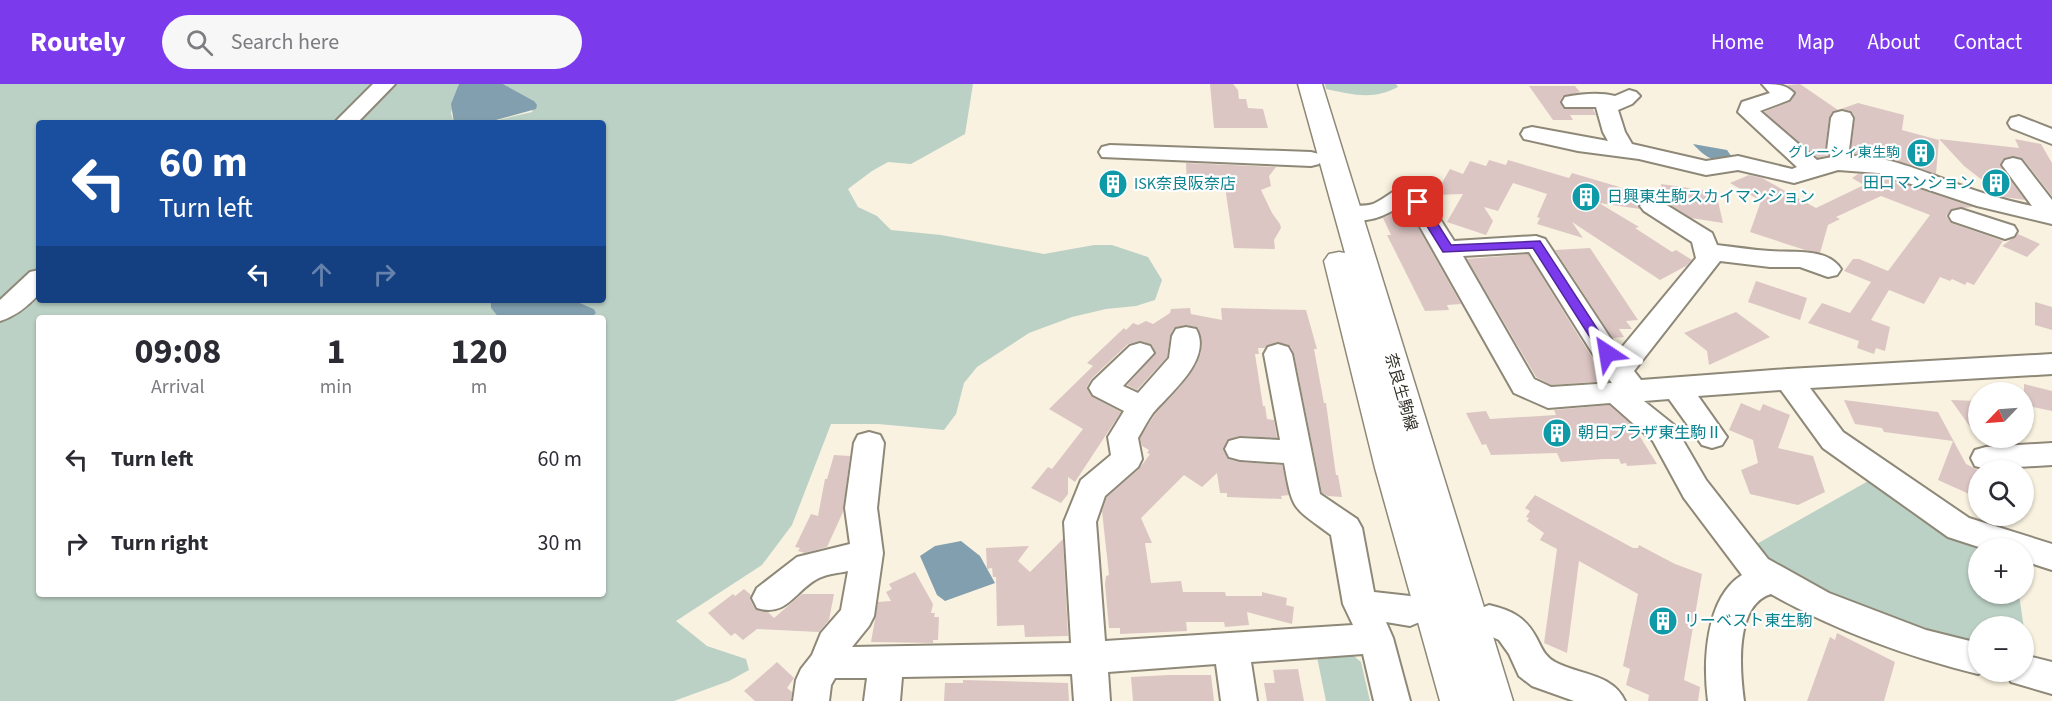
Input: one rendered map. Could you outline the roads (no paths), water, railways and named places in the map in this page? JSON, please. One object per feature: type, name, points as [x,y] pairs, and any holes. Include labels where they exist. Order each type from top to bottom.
[{"type":"main road","name":"奈良生駒線","points":[[1293,84],[1393,468],[1461,701]]},
{"type":"main road","name":"奈良生駒線","points":[[1310,84],[1492,701]]},
{"type":"street","points":[[348,120],[385,84]]},
{"type":"street","points":[[1772,84],[1784,93],[1782,96],[1750,107],[1749,112],[1811,167]]},
{"type":"street","points":[[1573,102],[1621,100],[1607,107],[1614,132],[1624,149]]},
{"type":"street","points":[[1842,118],[1838,150],[1847,162]]},
{"type":"street","points":[[2019,123],[2052,137]]},
{"type":"street","points":[[1532,134],[1578,144],[1624,149],[1706,168],[1738,163],[1794,176],[1811,167],[1847,162],[1893,168],[1956,212],[2005,231]]},
{"type":"street","points":[[1110,152],[1311,159]]},
{"type":"street","points":[[2013,165],[2044,206],[2052,212]]},
{"type":"street","points":[[1348,213],[1378,211],[1402,194],[1415,196],[1524,386],[1548,398],[1623,385],[1677,388],[1788,379],[2052,364]]},
{"type":"street","points":[[1623,385],[1709,260],[1703,237],[1652,206]]},
{"type":"street","points":[[1956,212],[2008,208],[2052,217]]},
{"type":"street","points":[[1447,249],[1536,244],[1623,385],[1664,433],[1695,489],[1756,569],[1817,603],[1924,645],[1968,656]]},
{"type":"street","points":[[1707,252],[1761,259],[1798,257],[1828,268]]},
{"type":"street","points":[[0,312],[17,301],[36,281]]},
{"type":"street","points":[[1092,701],[1080,522],[1092,489],[1127,459],[1123,437],[1142,407],[1170,378],[1183,359],[1186,336]]},
{"type":"street","points":[[1140,353],[1103,388],[1142,407]]},
{"type":"street","points":[[1278,354],[1306,500],[1346,528],[1360,604],[1376,639],[1392,701]]},
{"type":"street","points":[[1788,379],[1833,440],[1959,528],[2052,556]]},
{"type":"street","points":[[1677,388],[1712,437]]},
{"type":"street","points":[[811,701],[814,680],[826,663],[833,644],[858,616],[867,554],[861,508],[869,443]]},
{"type":"street","points":[[1240,450],[1297,453]]},
{"type":"street","points":[[1986,459],[2052,454]]},
{"type":"street","points":[[769,598],[809,567],[867,554]]},
{"type":"street","points":[[1726,701],[1723,678],[1728,624],[1737,603],[1751,586],[1774,579]]},
{"type":"street","points":[[1360,604],[1410,611]]},
{"type":"street","points":[[1489,620],[1503,623],[1511,629],[1523,646],[1531,665],[1545,675],[1597,697]]},
{"type":"street","points":[[826,663],[886,664],[1090,657],[1376,639]]},
{"type":"street","points":[[1232,649],[1239,701]]},
{"type":"street","points":[[882,701],[886,664]]},
{"type":"street","points":[[2034,673],[2052,678]]},
{"type":"water","points":[[459,84],[503,84],[534,101],[537,105],[536,109],[496,120],[454,120],[451,104]]},
{"type":"water","points":[[1693,144],[1727,150],[1734,160],[1711,158]]},
{"type":"water","points":[[491,303],[580,303],[594,309],[596,313],[594,315],[497,315],[491,308]]},
{"type":"water","points":[[961,541],[980,556],[995,583],[945,601],[937,595],[920,556],[935,546]]},
{"type":"place","name":"グレーシィ東生駒","points":[[1921,153]]},
{"type":"place","name":"田口マンション","points":[[1996,183]]},
{"type":"place","name":"ISK奈良阪奈店","points":[[1113,184]]},
{"type":"place","name":"日興東生駒スカイマンション","points":[[1586,197]]},
{"type":"place","name":"朝日プラザ東生駒Ⅱ","points":[[1557,433]]},
{"type":"place","name":"リーベスト東生駒","points":[[1663,621]]}]
